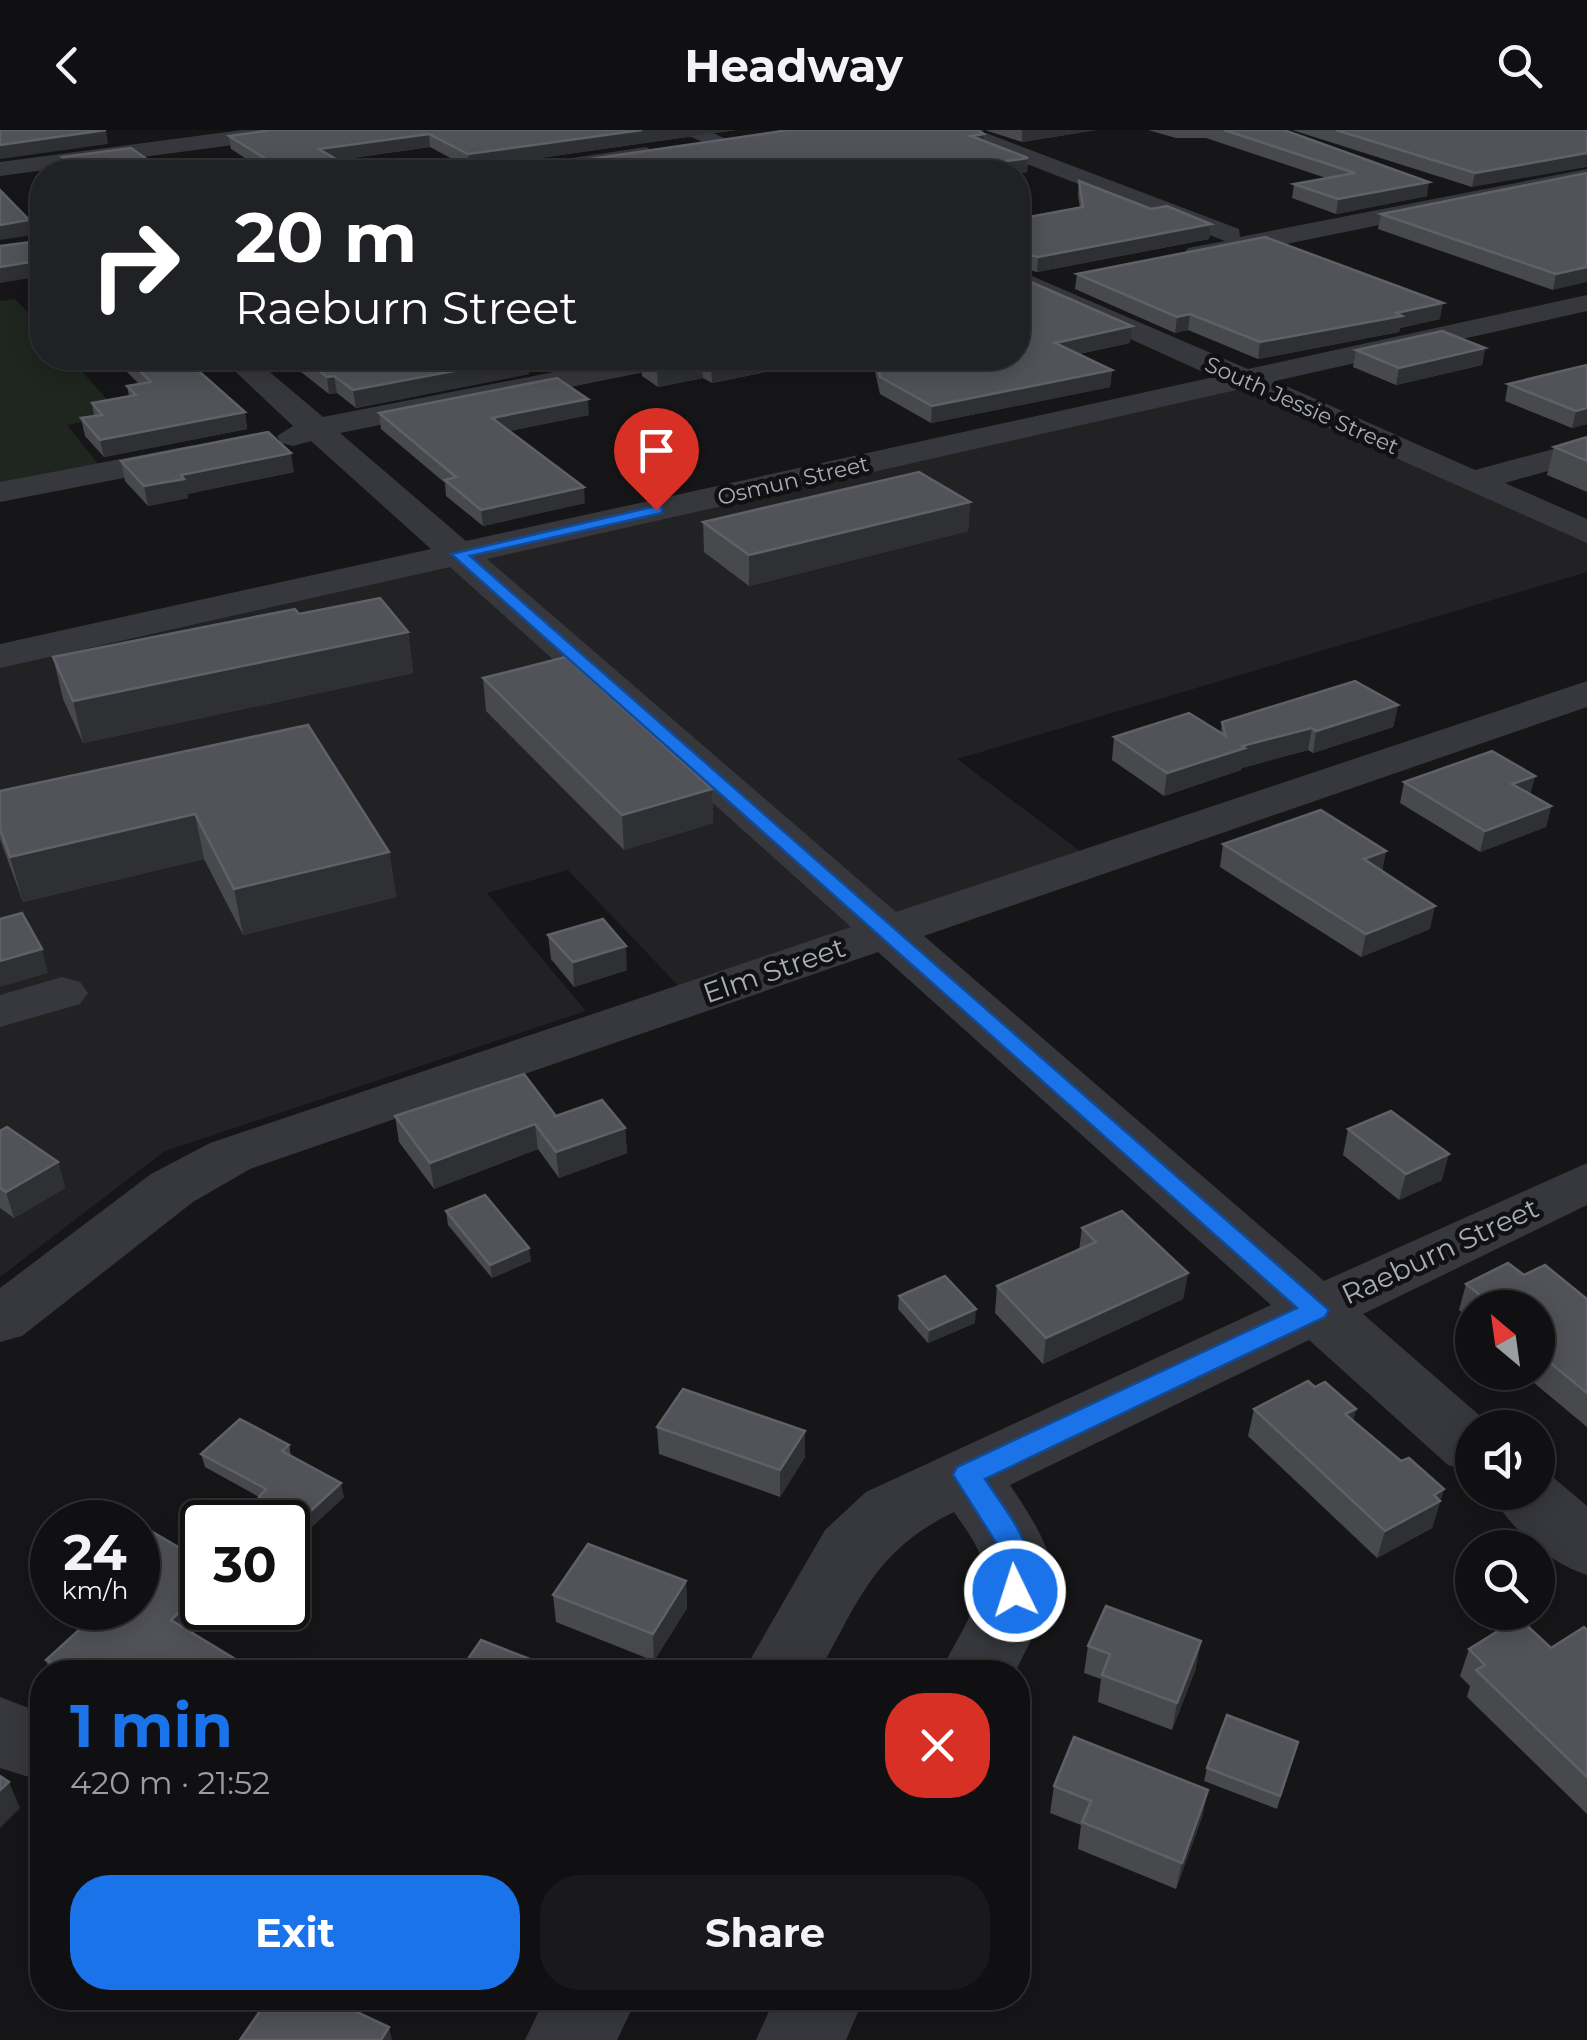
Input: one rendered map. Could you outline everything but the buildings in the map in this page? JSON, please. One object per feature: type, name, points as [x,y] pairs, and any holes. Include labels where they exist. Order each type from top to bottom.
[{"type":"street","points":[[70,160],[293,130]]},
{"type":"street","points":[[590,160],[676,144],[718,144],[771,136]]},
{"type":"street","points":[[986,140],[1252,243]]},
{"type":"street","points":[[718,144],[755,160]]},
{"type":"street","points":[[0,149],[10,168]]},
{"type":"street","points":[[1180,257],[1587,176]]},
{"type":"street","points":[[1420,183],[1471,200]]},
{"type":"street","points":[[1030,283],[1089,275]]},
{"type":"street","name":"South Jessie Street","points":[[1030,287],[1587,532]]},
{"type":"street","name":"Osmun Street","points":[[0,656],[1587,303]]},
{"type":"street","points":[[250,370],[1455,1432]]},
{"type":"street","points":[[0,492],[611,370]]},
{"type":"street","points":[[1472,481],[1587,450]]},
{"type":"street","name":"Elm Street","points":[[0,1320],[172,1188],[230,1156],[1587,693]]},
{"type":"street","points":[[0,1011],[62,992]]},
{"type":"street","name":"Raeburn Street","points":[[787,1660],[863,1533],[891,1511],[1587,1182]]},
{"type":"street","points":[[968,1475],[1018,1560],[1015,1591],[983,1660]]},
{"type":"street","points":[[1545,1510],[1587,1547]]},
{"type":"street","points":[[0,1730],[30,1744]]},
{"type":"street","points":[[569,2040],[587,2010]]},
{"type":"street","points":[[800,2040],[815,2010]]},
{"type":"shaded area","points":[[15,299],[30,315],[30,370],[81,370],[121,415],[67,425],[99,465],[0,484],[0,301]]},
{"type":"shaded area","points":[[1257,385],[1587,532],[1587,572],[957,759],[1096,863],[690,998],[568,870],[487,893],[586,1011],[165,1151],[0,1277],[0,667]]},
{"type":"route","points":[[656,510],[458,554],[1316,1310],[968,1475],[1014,1548],[1018,1560],[1015,1591]]}]
